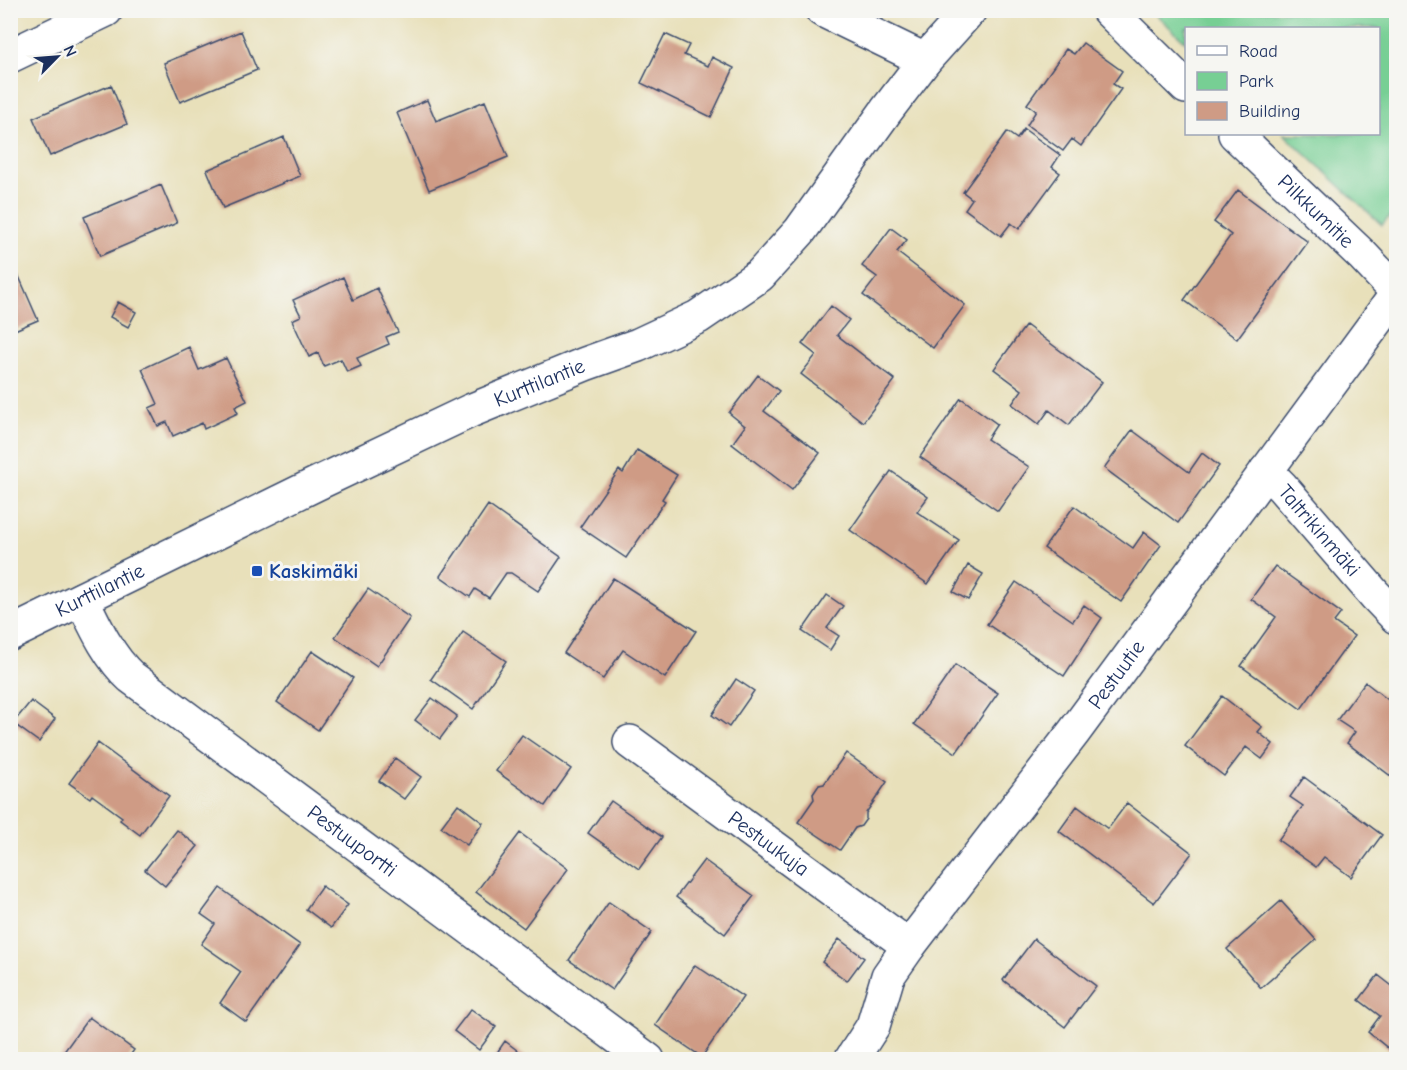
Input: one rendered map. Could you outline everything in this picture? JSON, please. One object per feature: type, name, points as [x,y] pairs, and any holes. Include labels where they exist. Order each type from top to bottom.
[{"type":"street","points":[[10,56],[106,10]]},
{"type":"street","points":[[822,10],[925,60]]},
{"type":"street","name":"Kurttilantie","points":[[10,634],[470,411],[638,345],[698,317],[760,275],[800,231],[925,60],[970,10]]},
{"type":"street","points":[[1108,10],[1185,86]]},
{"type":"street","name":"Pilkkumitie","points":[[1236,135],[1362,255],[1396,293]]},
{"type":"street","name":"Pestuutie","points":[[851,1059],[873,1026],[888,976],[909,946],[1080,723],[1396,293]]},
{"type":"street","name":"Taltrikinmäki","points":[[1266,471],[1396,617]]},
{"type":"street","name":"Pestuuportti","points":[[82,599],[120,668],[131,677],[648,1059]]},
{"type":"street","name":"Pestuukuja","points":[[630,742],[909,946]]},
{"type":"green space","points":[[1152,11],[1396,11],[1396,209],[1382,225],[1285,135],[1380,135],[1380,27],[1185,27],[1185,41]]},
{"type":"building","points":[[241,31],[257,70],[180,102],[164,63]]},
{"type":"building","points":[[665,34],[689,45],[684,55],[708,66],[712,57],[734,68],[711,117],[641,83]]},
{"type":"building","points":[[1083,43],[1122,71],[1113,84],[1121,89],[1081,146],[1072,139],[1063,151],[1027,125],[1036,111],[1027,104],[1066,49],[1074,54]]},
{"type":"building","points":[[111,85],[127,124],[50,156],[33,118]]},
{"type":"building","points":[[427,100],[436,121],[485,101],[508,157],[429,190],[397,113]]},
{"type":"building","points":[[1024,129],[1060,155],[1052,167],[1060,173],[1019,229],[1011,223],[1001,236],[965,209],[972,199],[963,192],[1007,132],[1017,139]]},
{"type":"building","points":[[284,137],[300,176],[223,208],[207,170]]},
{"type":"building","points":[[161,185],[177,223],[100,256],[84,217]]},
{"type":"building","points":[[1238,190],[1308,242],[1237,339],[1184,300],[1231,235],[1214,222]]},
{"type":"building","points":[[891,228],[907,240],[897,252],[965,305],[933,348],[863,295],[877,277],[862,266]]},
{"type":"building","points":[[10,256],[38,320],[10,332]]},
{"type":"building","points":[[343,277],[353,300],[377,288],[398,332],[386,337],[389,344],[357,358],[361,366],[347,372],[341,359],[324,366],[318,353],[309,357],[292,320],[301,316],[293,300]]},
{"type":"building","points":[[118,302],[136,312],[128,327],[110,317]]},
{"type":"building","points":[[831,306],[849,320],[837,335],[895,380],[863,422],[801,374],[816,355],[802,344]]},
{"type":"building","points":[[1026,325],[1102,382],[1069,425],[1049,410],[1039,424],[1012,404],[1022,390],[994,369]]},
{"type":"building","points":[[189,347],[199,370],[226,358],[247,401],[235,407],[238,413],[204,429],[202,423],[173,436],[167,422],[158,426],[149,408],[158,404],[142,369]]},
{"type":"building","points":[[758,375],[779,391],[764,411],[820,453],[792,490],[732,444],[745,426],[729,413]]},
{"type":"building","points":[[961,398],[997,424],[987,439],[1029,467],[998,511],[920,457]]},
{"type":"building","points":[[1132,430],[1189,472],[1202,453],[1219,466],[1178,523],[1104,468]]},
{"type":"building","points":[[637,450],[677,475],[662,499],[665,501],[626,558],[580,527],[619,470],[623,473]]},
{"type":"building","points":[[891,471],[928,497],[917,512],[959,540],[928,584],[850,530]]},
{"type":"building","points":[[488,505],[561,557],[538,591],[511,573],[506,573],[489,598],[475,589],[470,597],[440,576]]},
{"type":"building","points":[[1074,506],[1133,548],[1144,532],[1161,545],[1121,602],[1044,548]]},
{"type":"building","points":[[968,565],[983,574],[968,600],[953,592]]},
{"type":"building","points":[[1275,566],[1341,613],[1334,622],[1354,636],[1301,709],[1241,666],[1276,617],[1251,599]]},
{"type":"building","points":[[613,578],[696,631],[665,678],[623,650],[603,679],[564,653]]},
{"type":"building","points":[[1016,582],[1073,621],[1084,605],[1102,618],[1064,676],[987,624]]},
{"type":"building","points":[[368,589],[410,618],[377,666],[335,637]]},
{"type":"building","points":[[827,595],[843,606],[827,628],[839,636],[830,650],[802,631]]},
{"type":"building","points":[[463,632],[506,661],[473,709],[431,679]]},
{"type":"building","points":[[312,651],[353,678],[318,730],[277,702]]},
{"type":"building","points":[[955,665],[998,693],[956,753],[914,724]]},
{"type":"building","points":[[736,679],[754,691],[729,727],[712,715]]},
{"type":"building","points":[[1365,682],[1396,706],[1396,780],[1347,743],[1355,732],[1337,720]]},
{"type":"building","points":[[1222,696],[1262,727],[1258,732],[1273,744],[1262,759],[1246,747],[1224,776],[1185,746]]},
{"type":"building","points":[[432,698],[457,716],[440,739],[415,720]]},
{"type":"building","points":[[31,701],[55,719],[39,742],[13,723]]},
{"type":"building","points":[[522,735],[571,769],[545,806],[496,771]]},
{"type":"building","points":[[98,743],[169,796],[140,835],[120,820],[122,817],[92,795],[90,798],[69,783]]},
{"type":"building","points":[[846,753],[887,782],[866,813],[866,819],[861,826],[855,828],[840,850],[798,822],[814,799],[813,794],[819,785],[824,784]]},
{"type":"building","points":[[395,758],[421,777],[404,799],[379,781]]},
{"type":"building","points":[[1304,777],[1382,835],[1351,877],[1324,857],[1316,867],[1278,840],[1303,806],[1290,797]]},
{"type":"building","points":[[611,801],[662,837],[639,869],[588,833]]},
{"type":"building","points":[[1127,803],[1192,853],[1154,903],[1059,831],[1077,806],[1108,829]]},
{"type":"building","points":[[458,804],[483,823],[467,845],[441,827]]},
{"type":"building","points":[[177,830],[198,846],[165,886],[145,870]]},
{"type":"building","points":[[520,833],[568,869],[524,928],[476,892]]},
{"type":"building","points":[[704,860],[754,896],[725,934],[676,897]]},
{"type":"building","points":[[322,886],[348,905],[331,928],[306,909]]},
{"type":"building","points":[[220,888],[300,945],[246,1022],[220,1003],[241,972],[201,944],[215,924],[201,914]]},
{"type":"building","points":[[1281,901],[1316,940],[1261,988],[1227,949]]},
{"type":"building","points":[[609,902],[652,932],[612,990],[569,960]]},
{"type":"building","points":[[839,939],[864,958],[847,981],[822,962]]},
{"type":"building","points":[[1034,939],[1096,986],[1065,1027],[1003,980]]},
{"type":"building","points":[[695,965],[743,997],[702,1057],[655,1025]]},
{"type":"building","points":[[1378,975],[1396,989],[1396,1060],[1392,1060],[1395,1054],[1368,1032],[1380,1016],[1359,1000]]},
{"type":"building","points":[[471,1009],[496,1027],[479,1050],[454,1031]]},
{"type":"building","points":[[89,1017],[134,1050],[127,1060],[58,1060]]},
{"type":"building","points":[[505,1041],[530,1060],[492,1060]]},
{"type":"place","name":"Kaskimäki","points":[[257,571]]}]
